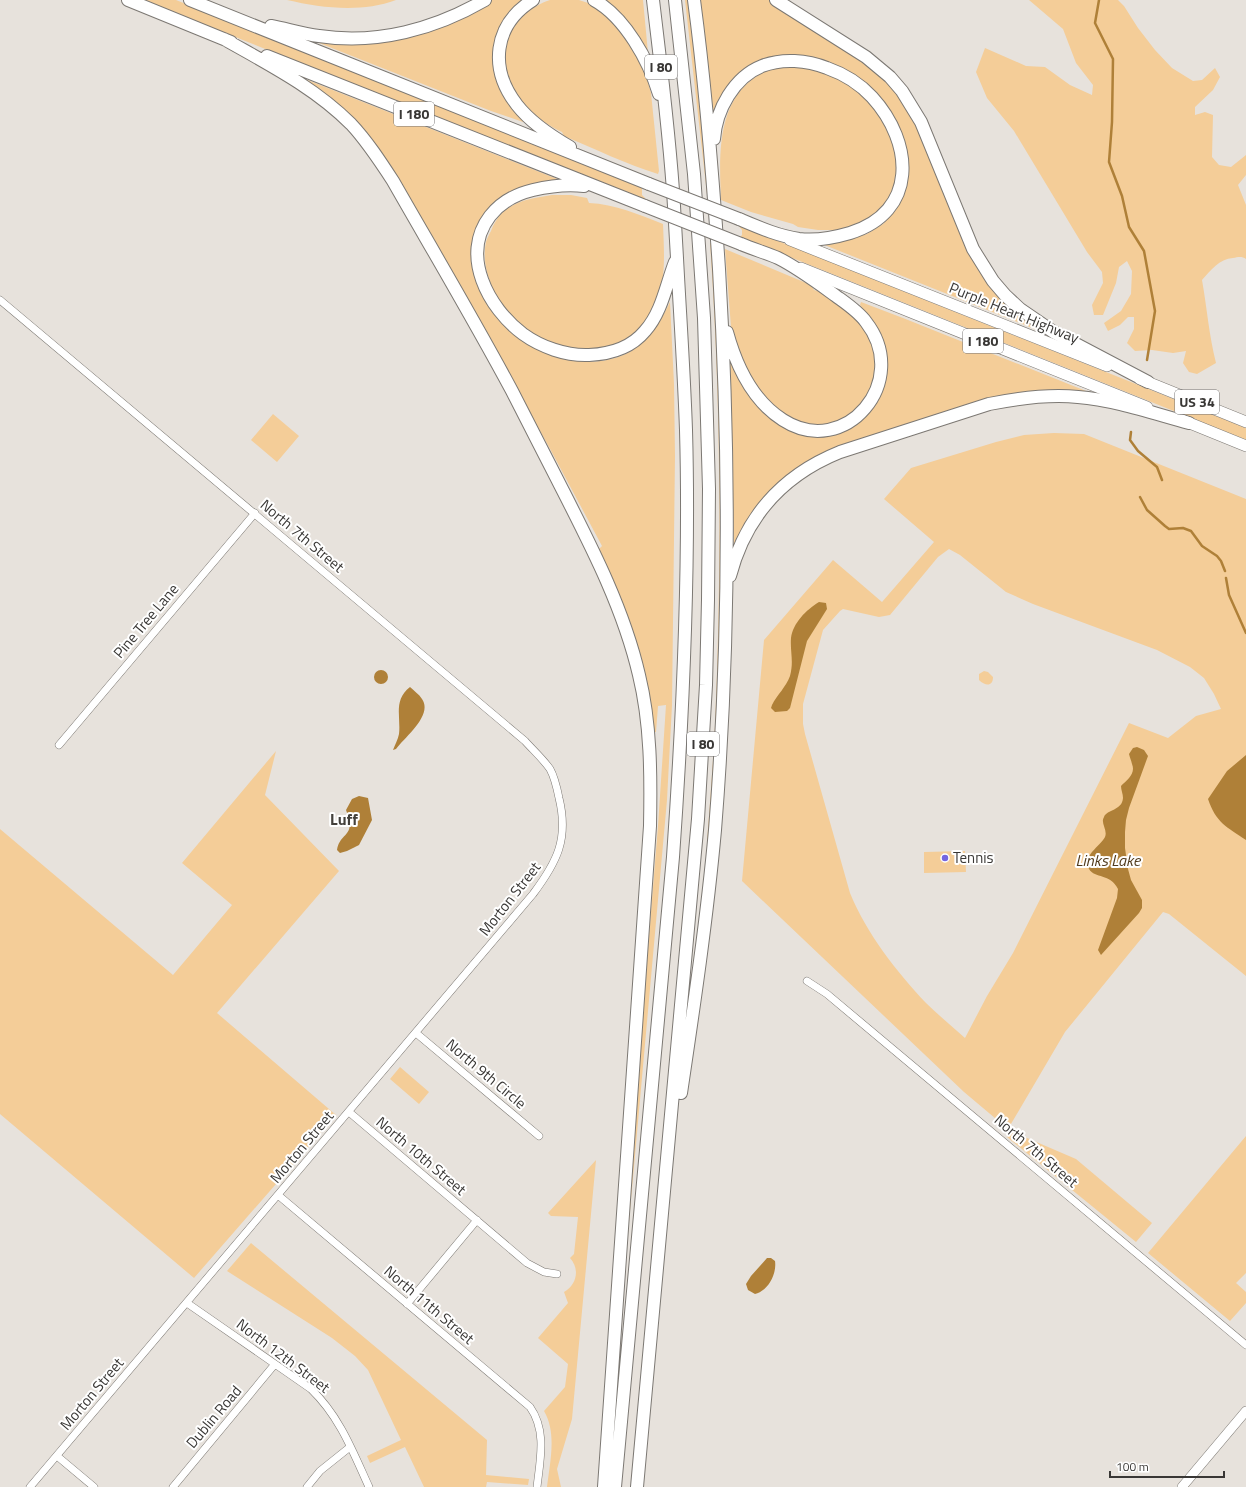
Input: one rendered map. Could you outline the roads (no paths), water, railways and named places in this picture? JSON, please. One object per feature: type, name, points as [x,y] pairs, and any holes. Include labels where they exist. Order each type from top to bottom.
[{"type":"highway","name":"I 180","points":[[190,0],[771,232]]},
{"type":"highway","points":[[232,16],[296,32],[320,36],[362,38],[404,33],[425,28],[464,12],[485,0]]},
{"type":"highway","points":[[533,0],[523,6],[515,14],[503,33],[500,44],[499,61],[504,83],[518,106],[539,126],[562,142],[608,168]]},
{"type":"highway","points":[[594,0],[606,8],[618,20],[638,46],[657,86],[664,108],[668,134]]},
{"type":"highway","name":"I 80","points":[[615,1487],[673,857],[684,661],[687,507],[683,345],[668,134],[653,0]]},
{"type":"highway","name":"I 80","points":[[637,1487],[698,819],[706,685],[709,570],[709,481],[704,318],[694,174],[675,0]]},
{"type":"highway","points":[[662,1215],[700,956],[714,831],[725,678],[725,435],[721,308],[712,164],[694,0]]},
{"type":"highway","points":[[776,0],[866,57],[890,77],[902,91],[921,122],[973,249],[982,265],[1005,295],[1037,322],[1055,333],[1148,382]]},
{"type":"highway","name":"I 180","points":[[129,1],[778,258]]},
{"type":"highway","points":[[224,39],[273,66],[314,93],[351,124],[380,160],[512,391],[565,495],[617,604],[639,676],[648,735],[651,796],[650,826],[604,1487]]},
{"type":"highway","points":[[712,164],[714,131],[726,100],[739,82],[748,74],[768,64],[779,62],[808,63],[836,71],[861,86],[879,105],[894,130],[899,144],[903,172],[901,184],[893,203],[886,213],[868,226],[842,236],[800,239],[771,232]]},
{"type":"highway","points":[[605,190],[578,185],[564,185],[526,191],[509,198],[487,220],[478,242],[478,263],[480,276],[494,304],[513,326],[539,344],[554,350],[571,354],[600,355],[624,348],[640,337],[656,316],[676,257]]},
{"type":"highway","points":[[721,308],[729,342],[738,366],[756,394],[776,416],[793,426],[818,430],[837,426],[857,417],[870,402],[880,383],[881,355],[875,335],[862,316],[820,284],[778,258]]},
{"type":"highway","points":[[726,590],[739,548],[748,530],[765,504],[790,480],[806,468],[821,459],[840,452],[989,404],[1035,397],[1078,397],[1102,400],[1188,423]]},
{"type":"main road","name":"Purple Heart Highway","points":[[771,232],[1246,422]]},
{"type":"main road","name":"I 180","points":[[778,258],[1188,423]]},
{"type":"main road","name":"US 34","points":[[1188,423],[1246,446]]},
{"type":"street","name":"North 7th Street","points":[[0,300],[525,741],[550,769],[556,784],[562,809]]},
{"type":"street","name":"Pine Tree Lane","points":[[59,745],[254,513]]},
{"type":"street","name":"Morton Street","points":[[30,1487],[547,877],[556,860],[561,844],[563,826],[562,809]]},
{"type":"street","name":"North 7th Street","points":[[807,981],[832,998],[1246,1345]]},
{"type":"street","name":"North 9th Circle","points":[[416,1033],[539,1136]]},
{"type":"street","name":"North 10th Street","points":[[349,1112],[527,1263],[544,1272],[557,1274]]},
{"type":"street","name":"North 11th Street","points":[[278,1195],[526,1403],[534,1413],[541,1433],[537,1487]]},
{"type":"street","points":[[407,1304],[477,1220]]},
{"type":"street","name":"North 12th Street","points":[[187,1303],[311,1389],[322,1400],[338,1421],[369,1487]]},
{"type":"street","name":"Dublin Road","points":[[172,1487],[275,1364]]},
{"type":"street","points":[[1182,1487],[1246,1411]]},
{"type":"street","points":[[307,1487],[320,1471],[350,1446]]},
{"type":"street","points":[[57,1456],[94,1487]]},
{"type":"water","points":[[819,602],[826,603],[827,609],[807,641],[790,708],[787,711],[775,712],[771,708],[772,705],[790,676],[792,666],[791,638],[794,627],[809,609]]},
{"type":"water","points":[[378,670],[384,670],[388,674],[388,680],[384,684],[378,684],[374,680],[374,674]]},
{"type":"water","points":[[410,687],[422,699],[424,712],[417,725],[396,749],[393,750],[399,734],[399,709],[401,697]]},
{"type":"water","name":"Links Lake","points":[[1137,747],[1144,750],[1148,756],[1126,820],[1125,848],[1131,880],[1142,900],[1142,908],[1101,955],[1098,950],[1117,898],[1118,889],[1115,884],[1107,878],[1092,872],[1087,864],[1092,852],[1105,837],[1106,832],[1103,822],[1104,817],[1108,812],[1117,808],[1122,802],[1123,796],[1121,786],[1133,771],[1129,754],[1133,748]]},
{"type":"water","points":[[1246,755],[1246,840],[1223,824],[1215,814],[1208,799],[1227,771]]},
{"type":"water","points":[[359,796],[368,798],[372,820],[359,845],[340,853],[337,850],[339,844],[349,830],[350,825],[346,810],[352,799]]},
{"type":"water","points":[[767,1258],[771,1258],[775,1261],[775,1271],[768,1286],[755,1294],[748,1290],[746,1284]]},
{"type":"waterway","points":[[1099,0],[1095,23],[1113,59],[1112,122],[1109,162],[1122,196],[1129,227],[1144,251],[1155,311],[1147,360]]},
{"type":"waterway","points":[[1131,432],[1130,440],[1138,451],[1157,467],[1162,480]]},
{"type":"waterway","points":[[1140,497],[1147,510],[1169,529],[1183,528],[1191,531],[1202,546],[1217,556],[1225,571]]},
{"type":"waterway","points":[[1226,578],[1229,595],[1246,633]]},
{"type":"place","name":"Tennis","points":[[945,858]]},
{"type":"district","name":"Luff","points":[[344,819]]}]
